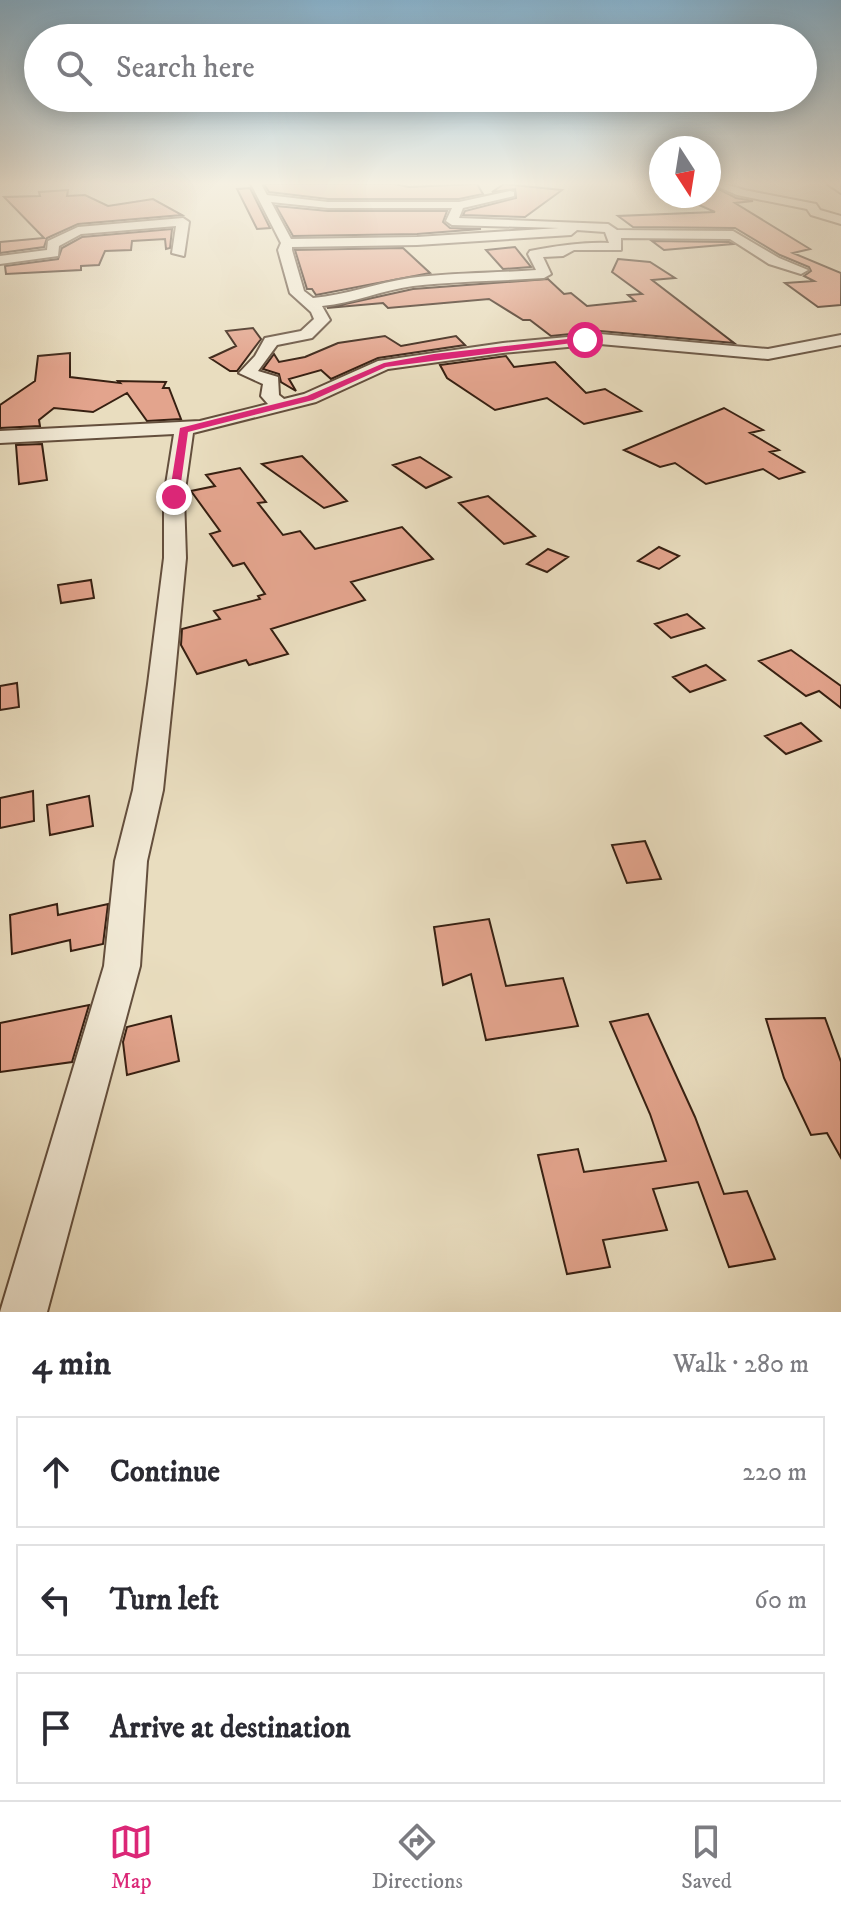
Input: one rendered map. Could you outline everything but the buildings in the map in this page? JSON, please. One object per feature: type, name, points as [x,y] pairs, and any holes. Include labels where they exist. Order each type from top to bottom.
[{"type":"street","points":[[0,260],[53,253],[53,245]]},
{"type":"street","points":[[179,253],[180,245]]},
{"type":"street","points":[[281,406],[270,396],[272,381],[247,373],[262,358],[271,341],[306,335],[322,320],[318,310],[297,293],[286,245]]},
{"type":"street","points":[[310,303],[348,299],[376,288],[415,282],[544,274],[535,254],[563,252],[566,245]]},
{"type":"street","points":[[749,245],[774,261],[801,270]]},
{"type":"street","points":[[0,437],[184,430],[324,393],[384,365],[503,348],[600,339],[779,353],[841,340]]},
{"type":"street","points":[[810,347],[841,352]]},
{"type":"street","points":[[23,1312],[122,966],[131,861],[148,790],[161,684],[175,558],[174,497],[184,430]]},
{"type":"route","points":[[174,497],[184,430],[310,398],[384,365],[434,356],[585,340]]}]
